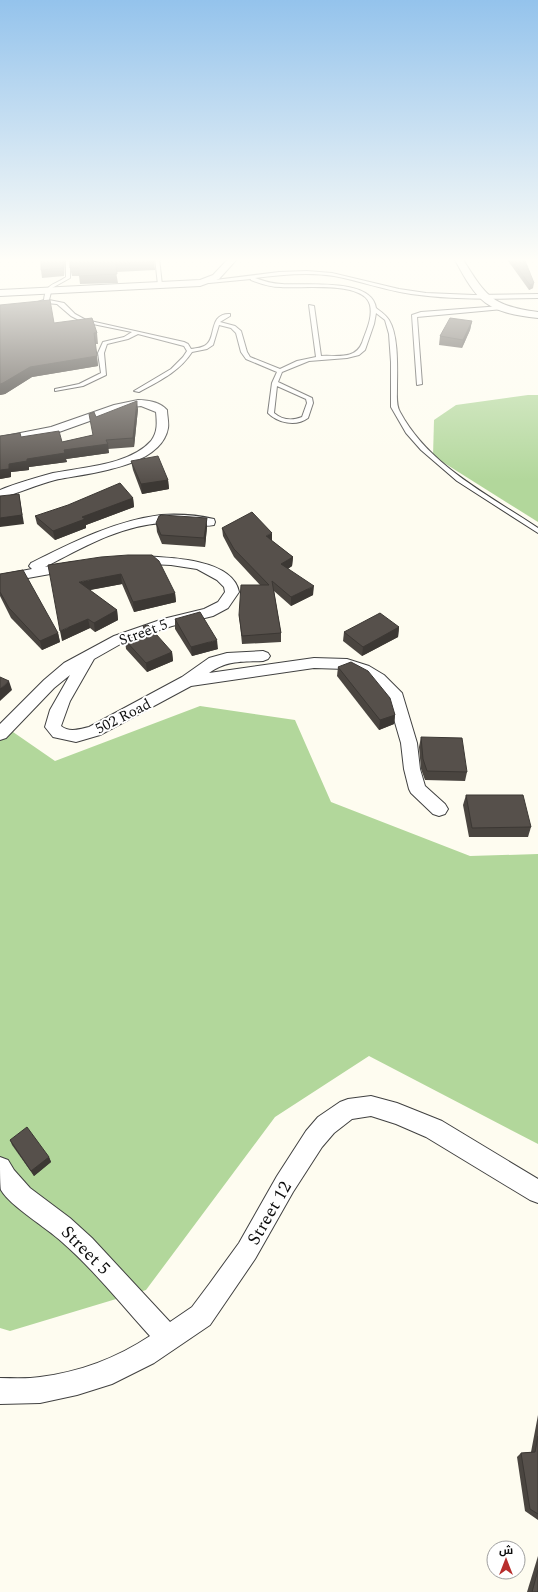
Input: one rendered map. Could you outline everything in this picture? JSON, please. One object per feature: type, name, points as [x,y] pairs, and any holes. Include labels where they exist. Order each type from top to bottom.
[{"type":"street","points":[[0,440],[28,435],[85,420],[127,404],[140,403],[153,405],[161,410],[164,417],[162,434],[152,448],[143,454],[119,462],[56,476],[0,494]]},
{"type":"street","points":[[20,574],[93,539],[134,523],[166,519],[209,522]]},
{"type":"street","name":"Street 5","points":[[0,734],[49,684],[69,667],[119,639],[168,622],[208,613],[223,605],[230,596],[231,586],[222,577],[201,566],[172,561],[124,560]]},
{"type":"street","points":[[0,579],[20,574],[84,564]]},
{"type":"street","name":"502 Road","points":[[88,657],[60,706],[54,721],[53,727],[59,733],[76,736],[94,731],[187,681],[214,662],[227,658],[263,656]]},
{"type":"street","points":[[187,681],[314,663],[347,664],[364,670],[379,679],[394,693],[410,743],[412,769],[417,788],[439,809]]},
{"type":"street","name":"Street 12","points":[[0,1391],[40,1390],[77,1382],[112,1371],[145,1354],[201,1316],[247,1251],[285,1184],[314,1139],[326,1125],[348,1109],[371,1106],[397,1114],[434,1130],[538,1192]]},
{"type":"street","name":"Street 5","points":[[0,1168],[6,1180],[25,1198],[71,1234],[107,1270],[168,1338]]},
{"type":"lane","points":[[57,390],[81,385],[104,374],[100,352],[105,343],[126,338],[136,332]]},
{"type":"lane","points":[[138,332],[182,343],[186,345],[190,351]]},
{"type":"lane","points":[[137,391],[173,371],[184,361],[190,351],[205,348],[211,344],[214,332]]},
{"type":"lane","points":[[239,332],[244,352],[248,358],[280,371]]},
{"type":"lane","points":[[315,332],[319,358]]},
{"type":"lane","points":[[275,383],[309,398],[310,403],[305,418],[300,421],[284,421],[275,418],[271,413],[275,383],[280,371],[291,365],[319,358],[345,357],[359,353],[362,350],[368,332]]},
{"type":"lane","points":[[390,332],[394,363],[393,404],[396,413],[412,438],[443,467],[499,507],[538,531]]},
{"type":"lane","points":[[415,332],[419,384]]},
{"type":"green space","points":[[528,395],[538,395],[538,522],[433,456],[434,420],[456,405]]},
{"type":"green space","points":[[200,706],[295,720],[331,802],[470,856],[538,854],[538,1144],[369,1056],[275,1117],[146,1290],[10,1331],[0,1328],[0,723],[55,761]]},
{"type":"building","points":[[0,332],[97,332],[94,333],[97,356],[30,367],[0,384]]},
{"type":"building","points":[[442,332],[467,332],[463,340],[440,336]]},
{"type":"building","points":[[137,401],[133,438],[106,440],[108,444],[64,450],[65,453],[27,459],[27,461],[9,464],[9,469],[0,470],[0,436],[20,433],[21,437],[59,431],[62,442],[93,435],[89,414],[94,412],[96,417]]},
{"type":"building","points":[[158,456],[168,480],[141,484],[131,461]]},
{"type":"building","points":[[120,483],[133,498],[82,517],[85,519],[53,531],[35,516],[68,505]]},
{"type":"building","points":[[19,494],[22,515],[0,518],[0,496]]},
{"type":"building","points":[[252,512],[272,533],[266,536],[293,557],[281,564],[314,586],[291,597],[272,581],[281,633],[242,636],[239,615],[241,585],[269,585],[234,549],[222,528]]},
{"type":"building","points":[[159,516],[207,518],[204,538],[161,535],[156,523]]},
{"type":"building","points":[[152,555],[159,561],[175,593],[133,602],[121,574],[79,582],[117,610],[94,623],[88,619],[60,631],[48,565],[101,557]]},
{"type":"building","points":[[23,570],[58,633],[40,641],[9,608],[0,592],[0,574]]},
{"type":"building","points":[[200,612],[217,640],[191,647],[175,619]]},
{"type":"building","points":[[380,613],[399,627],[363,647],[344,632]]},
{"type":"building","points":[[148,625],[172,652],[146,663],[125,640],[146,631],[143,626]]},
{"type":"building","points":[[351,662],[368,671],[390,698],[395,715],[380,720],[338,667]]},
{"type":"building","points":[[0,677],[9,681],[0,689]]},
{"type":"building","points":[[421,737],[462,738],[467,772],[427,771],[423,759]]},
{"type":"building","points":[[466,795],[523,795],[531,827],[472,828]]},
{"type":"building","points":[[27,1127],[49,1157],[31,1171],[10,1140]]},
{"type":"building","points":[[538,1436],[538,1514],[530,1509],[521,1453],[535,1452]]},
{"type":"building","points":[[538,1570],[538,1592],[532,1592]]}]
